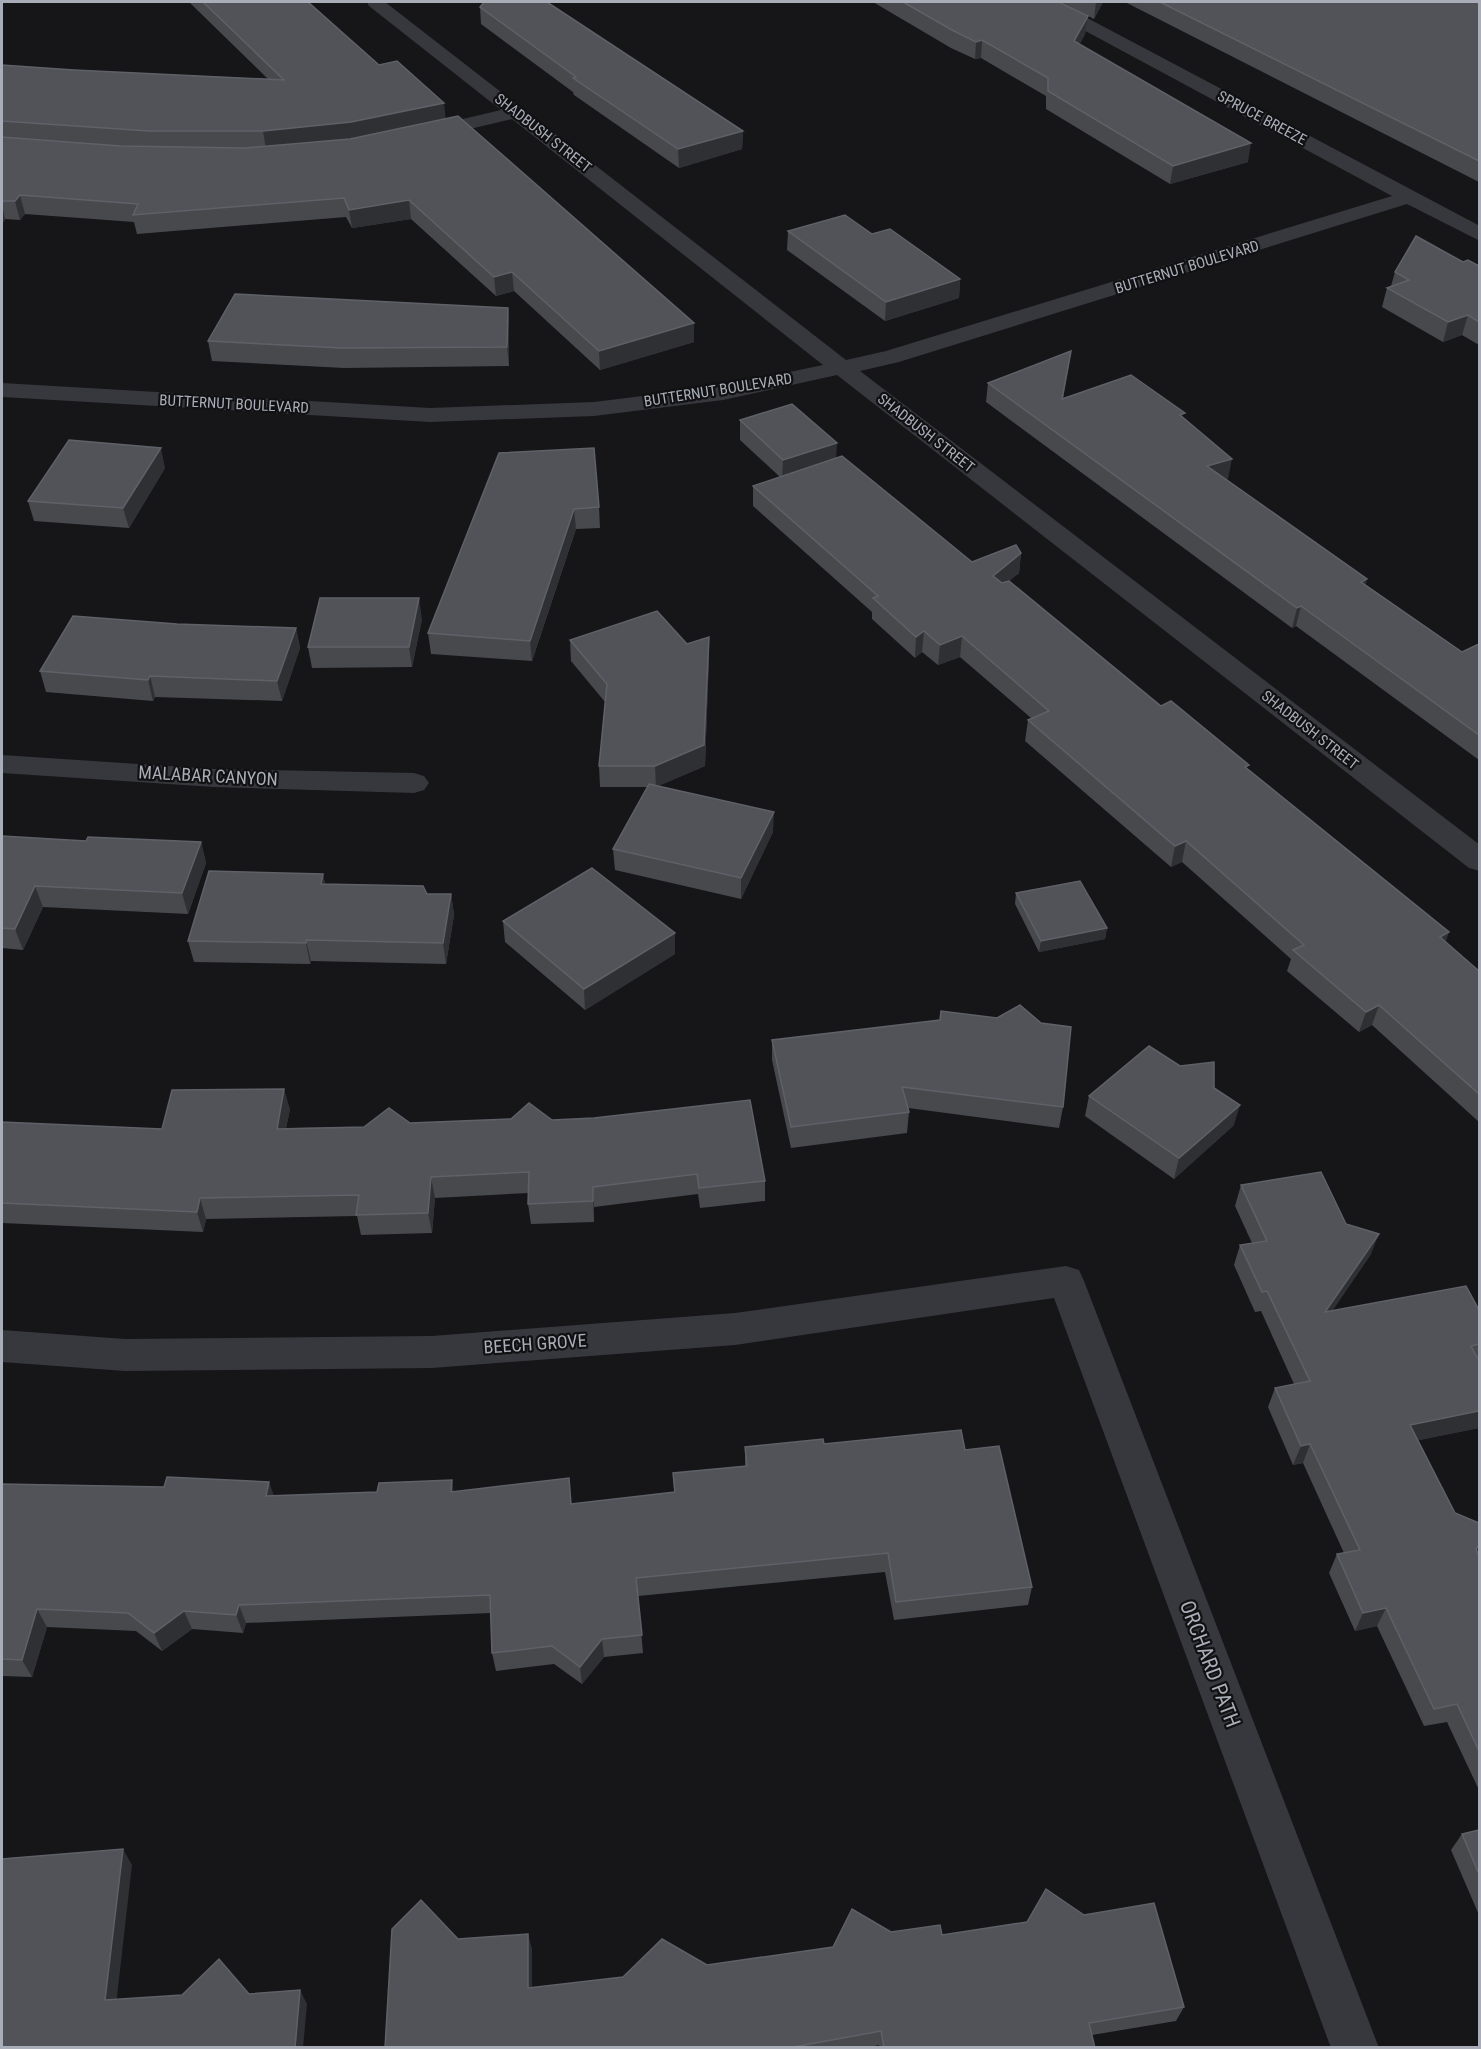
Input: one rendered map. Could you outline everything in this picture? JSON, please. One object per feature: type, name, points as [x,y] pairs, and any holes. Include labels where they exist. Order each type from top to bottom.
[{"type":"street","name":"SHADBUSH STREET","points":[[375,2],[843,369],[1479,861]]},
{"type":"street","name":"SPRUCE BREEZE","points":[[1045,2],[1479,235]]},
{"type":"street","points":[[409,137],[518,112]]},
{"type":"street","name":"BUTTERNUT BOULEVARD","points":[[2,390],[430,415],[594,409],[723,393],[843,369],[1001,325],[1409,197]]},
{"type":"street","name":"MALABAR CANYON","points":[[2,764],[214,778],[414,783]]},
{"type":"street","name":"BEECH GROVE","points":[[2,1346],[125,1355],[432,1352],[735,1329],[1066,1281]]},
{"type":"street","name":"ORCHARD PATH","points":[[1066,1281],[1354,2048]]},
{"type":"building","points":[[203,2],[308,2],[379,65],[397,61],[444,103],[351,122],[263,131],[149,131],[2,121],[2,65],[284,80]]},
{"type":"building","points":[[484,2],[547,2],[743,131],[678,149],[573,78],[576,77],[480,7]]},
{"type":"building","points":[[903,2],[1059,2],[1088,16],[1074,41],[1251,143],[1173,166],[1048,91],[1048,78],[982,40],[976,42]]},
{"type":"building","points":[[1160,2],[1479,2],[1479,161]]},
{"type":"building","points":[[458,116],[694,323],[599,351],[512,272],[494,277],[409,200],[349,210],[344,198],[133,215],[138,204],[20,195],[15,201],[2,201],[2,137],[120,146],[245,148],[350,139]]},
{"type":"building","points":[[845,215],[872,234],[890,229],[960,279],[886,302],[788,231]]},
{"type":"building","points":[[1416,236],[1463,262],[1468,260],[1479,266],[1479,322],[1468,315],[1448,322],[1387,288],[1409,280],[1395,272]]},
{"type":"building","points":[[235,294],[508,308],[507,347],[341,348],[208,341]]},
{"type":"building","points":[[1071,351],[1062,399],[1131,375],[1185,413],[1180,415],[1232,459],[1207,466],[1367,579],[1361,582],[1462,652],[1479,644],[1479,735],[1301,606],[1297,608],[988,383]]},
{"type":"building","points":[[792,404],[837,443],[783,460],[740,420]]},
{"type":"building","points":[[69,440],[161,448],[123,508],[28,501]]},
{"type":"building","points":[[594,448],[599,507],[574,509],[530,641],[428,633],[499,453]]},
{"type":"building","points":[[842,456],[972,562],[1016,545],[1021,553],[993,576],[1002,583],[1009,581],[1161,706],[1171,701],[1249,765],[1245,767],[1449,932],[1440,937],[1479,971],[1479,1094],[1379,1005],[1366,1012],[1293,950],[1304,945],[1186,841],[1175,846],[1028,720],[1049,711],[962,636],[940,645],[924,631],[916,637],[873,598],[878,596],[753,486]]},
{"type":"building","points":[[320,598],[419,598],[409,647],[308,647]]},
{"type":"building","points":[[657,611],[687,644],[709,637],[704,745],[655,766],[599,766],[607,684],[570,640]]},
{"type":"building","points":[[73,616],[177,624],[296,628],[277,681],[150,676],[148,680],[40,671]]},
{"type":"building","points":[[649,784],[774,812],[741,878],[613,849]]},
{"type":"building","points":[[2,836],[86,841],[88,837],[201,842],[182,893],[35,886],[15,929],[2,928]]},
{"type":"building","points":[[592,868],[675,933],[584,989],[503,921]]},
{"type":"building","points":[[209,871],[323,874],[321,884],[423,886],[427,894],[451,894],[443,943],[306,940],[306,943],[188,941]]},
{"type":"building","points":[[1080,881],[1107,928],[1041,941],[1016,893]]},
{"type":"building","points":[[1020,1005],[1041,1023],[1071,1027],[1063,1107],[902,1087],[909,1112],[791,1127],[772,1040],[940,1020],[941,1011],[997,1018]]},
{"type":"building","points":[[1149,1046],[1180,1066],[1214,1062],[1214,1088],[1240,1105],[1179,1158],[1089,1096]]},
{"type":"building","points":[[284,1089],[277,1129],[364,1127],[389,1108],[410,1123],[511,1119],[529,1103],[552,1120],[594,1118],[750,1100],[765,1181],[699,1188],[697,1174],[593,1187],[593,1201],[528,1204],[529,1172],[431,1177],[428,1213],[356,1215],[359,1195],[200,1198],[197,1212],[2,1203],[2,1122],[162,1129],[172,1090]]},
{"type":"building","points":[[1321,1172],[1346,1224],[1379,1234],[1325,1312],[1466,1286],[1479,1310],[1479,1344],[1471,1346],[1479,1361],[1479,1411],[1410,1425],[1455,1513],[1479,1523],[1479,1545],[1476,1549],[1479,1556],[1479,1751],[1457,1704],[1434,1709],[1386,1608],[1363,1613],[1337,1554],[1360,1550],[1310,1444],[1301,1446],[1275,1388],[1310,1381],[1267,1291],[1262,1292],[1240,1245],[1267,1241],[1241,1185]]},
{"type":"building","points":[[961,1430],[965,1450],[999,1446],[1032,1587],[896,1602],[888,1553],[636,1578],[642,1635],[602,1639],[580,1667],[552,1646],[492,1653],[490,1595],[239,1605],[236,1615],[184,1611],[154,1633],[128,1613],[37,1609],[22,1660],[2,1659],[2,1484],[164,1487],[167,1477],[269,1482],[266,1496],[377,1492],[379,1483],[452,1480],[451,1492],[569,1478],[571,1504],[675,1492],[673,1473],[747,1466],[745,1447],[823,1439],[824,1444]]},
{"type":"building","points":[[1479,1830],[1479,1874],[1462,1834]]},
{"type":"building","points":[[123,1849],[105,2000],[182,1995],[219,1959],[249,1994],[300,1990],[295,2048],[2,2048],[2,1859]]},
{"type":"building","points":[[1046,1889],[1084,1915],[1154,1903],[1184,2007],[1089,2023],[1095,2048],[884,2048],[881,2031],[788,2048],[385,2048],[392,1929],[421,1900],[458,1939],[528,1934],[528,1988],[623,1977],[662,1939],[707,1965],[833,1947],[852,1909],[891,1932],[940,1925],[942,1935],[1027,1922]]}]
